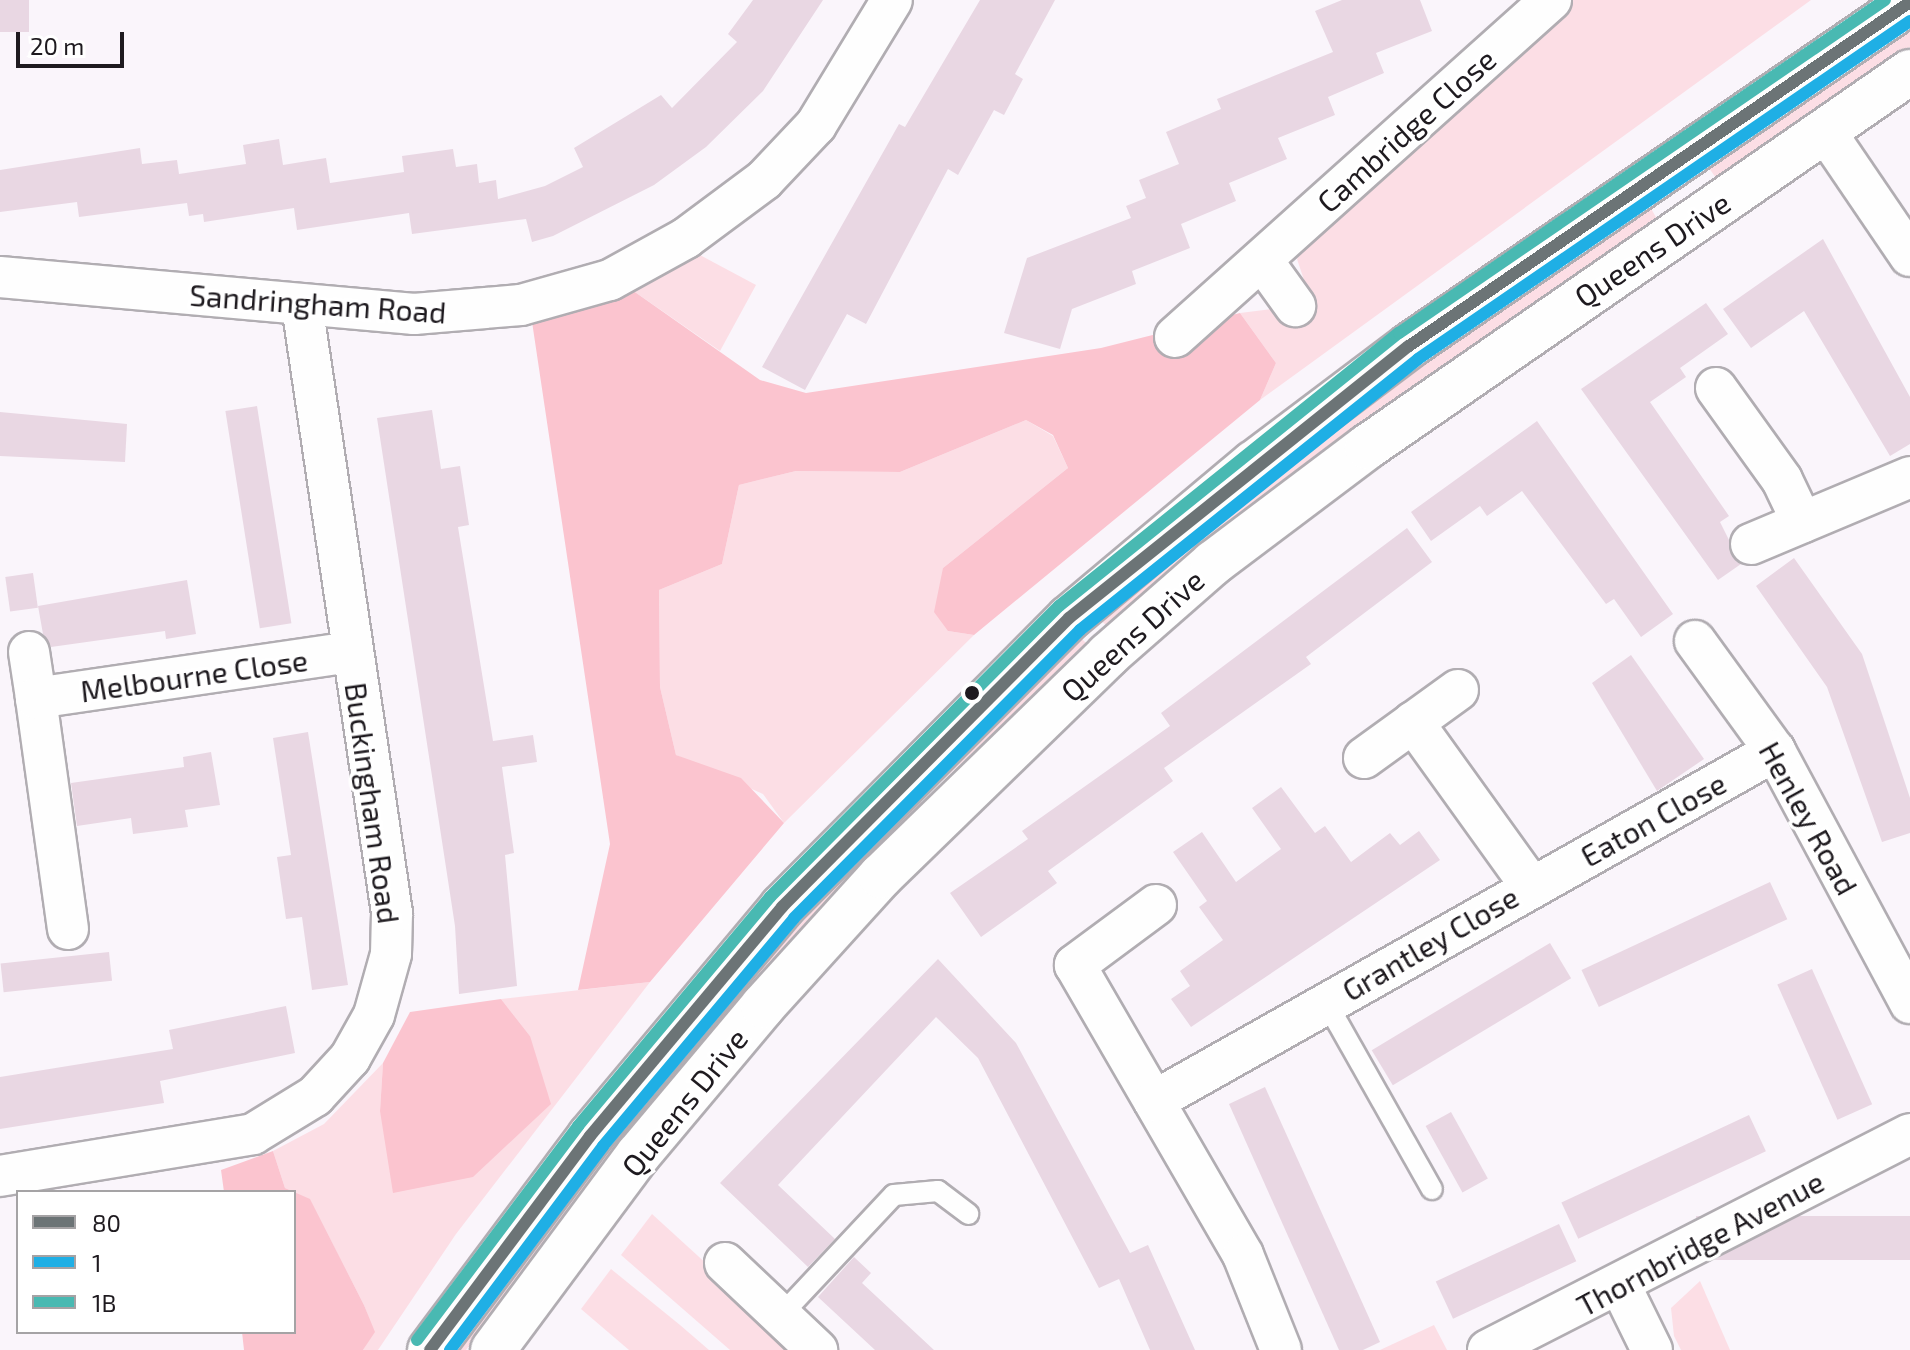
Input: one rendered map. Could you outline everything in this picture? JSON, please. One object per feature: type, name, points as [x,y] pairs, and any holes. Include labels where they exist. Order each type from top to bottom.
[{"type":"main road","name":"Queens Drive","points":[[430,1350],[590,1136],[782,907],[1069,618],[1254,463],[1409,346],[1910,2]]},
{"type":"main road","name":"Queens Drive","points":[[493,1350],[638,1155],[763,1006],[903,854],[1108,655],[1331,472],[1910,72]]},
{"type":"street","name":"Sandringham Road","points":[[0,277],[302,305],[464,313],[610,280],[686,238],[764,180],[816,125],[892,0]]},
{"type":"street","name":"Cambridge Close","points":[[1175,337],[1551,0]]},
{"type":"street","points":[[1825,131],[1910,256]]},
{"type":"street","points":[[1262,260],[1295,306]]},
{"type":"street","name":"Buckingham Road","points":[[0,1176],[253,1134],[304,1106],[359,1045],[387,976],[392,913],[302,305]]},
{"type":"street","points":[[1716,388],[1782,480],[1802,522]]},
{"type":"street","points":[[1751,544],[1910,477]]},
{"type":"street","name":"Henley Road","points":[[1695,641],[1775,751],[1910,1003]]},
{"type":"street","name":"Melbourne Close","points":[[29,652],[68,929]]},
{"type":"street","name":"Melbourne Close","points":[[36,698],[352,652]]},
{"type":"street","points":[[1364,758],[1458,690]]},
{"type":"street","name":"Grantley Close","points":[[1154,1101],[1531,886],[1413,722]]},
{"type":"street","name":"Eaton Close","points":[[1531,886],[1775,751]]},
{"type":"street","points":[[1156,905],[1075,965],[1243,1255],[1281,1350]]},
{"type":"street","name":"Thornbridge Avenue","points":[[1488,1350],[1621,1287],[1910,1134]]},
{"type":"street","points":[[725,1263],[783,1313],[817,1350]]},
{"type":"street","points":[[1621,1287],[1652,1350]]},
{"type":"lane","points":[[1326,1002],[1432,1189]]},
{"type":"lane","points":[[783,1313],[894,1195],[938,1191],[968,1214]]},
{"type":"shaded area","points":[[1573,0],[1811,0],[1260,400],[1276,363],[1240,313],[1272,309],[1290,328],[1314,310],[1297,259],[1313,234]]},
{"type":"shaded area","points":[[1910,27],[1910,47],[1716,178],[1709,168]]},
{"type":"shaded area","points":[[1649,205],[1657,219],[1301,466],[1109,627],[1101,621],[1315,441]]},
{"type":"shaded area","points":[[698,254],[756,285],[720,351],[632,290]]},
{"type":"shaded area","points":[[632,290],[760,380],[806,393],[1101,348],[1240,313],[1276,363],[1260,400],[974,635],[948,631],[934,612],[943,568],[1068,468],[1053,435],[1026,420],[900,472],[796,471],[739,485],[722,564],[659,590],[660,687],[676,755],[741,778],[784,823],[650,982],[578,990],[610,844],[531,315]]},
{"type":"shaded area","points":[[1026,420],[1053,436],[1068,468],[943,568],[948,631],[974,635],[784,823],[763,794],[676,755],[660,687],[659,590],[722,564],[739,485],[796,471],[900,472]]},
{"type":"shaded area","points":[[1079,636],[1086,643],[1003,724],[942,781],[934,775]]},
{"type":"shaded area","points":[[915,796],[922,803],[762,973],[608,1159],[466,1350],[456,1350],[655,1086]]},
{"type":"shaded area","points":[[650,982],[456,1234],[378,1350],[363,1350],[374,1332],[364,1305],[310,1200],[296,1193],[296,1190],[285,1188],[273,1151],[324,1124],[383,1063],[380,1111],[530,1036],[501,999]]},
{"type":"shaded area","points":[[501,999],[530,1036],[551,1104],[473,1177],[393,1193],[380,1111],[383,1063],[410,1012]]},
{"type":"shaded area","points":[[273,1151],[285,1188],[290,1190],[224,1190],[221,1170]]},
{"type":"shaded area","points":[[296,1193],[310,1199],[375,1332],[363,1350],[244,1350],[242,1334],[296,1334]]},
{"type":"shaded area","points":[[652,1214],[796,1350],[730,1350],[621,1255]]},
{"type":"shaded area","points":[[611,1269],[709,1350],[629,1350],[581,1309]]},
{"type":"shaded area","points":[[1700,1281],[1730,1350],[1681,1350],[1674,1336],[1671,1308]]},
{"type":"shaded area","points":[[1434,1325],[1447,1350],[1380,1350]]},
{"type":"building","points":[[0,0],[29,0],[29,32],[0,32]]},
{"type":"building","points":[[753,0],[823,0],[763,91],[706,147],[654,185],[553,236],[532,242],[526,219],[412,234],[409,213],[297,230],[294,208],[204,222],[203,214],[189,216],[187,203],[79,217],[77,202],[0,212],[0,170],[140,148],[142,164],[177,160],[179,174],[246,164],[243,145],[279,139],[283,165],[326,158],[330,183],[404,172],[402,156],[453,149],[456,167],[477,164],[479,183],[496,180],[498,199],[545,186],[583,167],[574,148],[661,95],[672,108],[737,42],[728,34]]},
{"type":"building","points":[[980,0],[1055,0],[1015,74],[1023,79],[1004,115],[994,110],[958,175],[948,169],[866,324],[847,314],[805,390],[762,367],[899,124],[905,127]]},
{"type":"building","points":[[1342,0],[1420,0],[1432,31],[1376,53],[1384,73],[1328,97],[1335,115],[1278,138],[1287,159],[1229,183],[1236,201],[1181,224],[1190,248],[1132,271],[1136,284],[1072,309],[1060,349],[1004,333],[1027,258],[1131,218],[1126,206],[1146,198],[1139,180],[1179,164],[1166,132],[1221,109],[1217,99],[1333,52],[1315,11]]},
{"type":"building","points":[[1823,239],[1910,397],[1910,444],[1890,456],[1804,311],[1751,348],[1723,309]]},
{"type":"building","points":[[1706,303],[1728,334],[1680,368],[1686,377],[1650,402],[1729,516],[1720,522],[1741,564],[1718,580],[1581,389]]},
{"type":"building","points":[[257,406],[291,623],[260,628],[225,411]]},
{"type":"building","points":[[432,410],[441,469],[460,466],[469,525],[458,527],[493,741],[533,735],[537,762],[502,767],[514,853],[505,855],[517,986],[459,994],[455,926],[377,418]]},
{"type":"building","points":[[0,412],[127,424],[125,462],[0,456]]},
{"type":"building","points":[[1537,421],[1673,614],[1641,637],[1614,599],[1606,604],[1522,491],[1487,516],[1480,506],[1431,541],[1411,512]]},
{"type":"building","points":[[1407,528],[1432,562],[1306,657],[1311,664],[1164,768],[1173,781],[1048,871],[1057,883],[981,937],[950,893],[1028,839],[1022,831],[1170,726],[1161,713]]},
{"type":"building","points":[[1794,558],[1862,654],[1910,798],[1910,833],[1882,842],[1827,687],[1756,586]]},
{"type":"building","points":[[33,573],[38,608],[10,612],[5,577]]},
{"type":"building","points":[[187,580],[196,634],[166,639],[165,631],[51,647],[43,634],[38,606]]},
{"type":"building","points":[[1631,655],[1704,759],[1657,791],[1592,683]]},
{"type":"building","points":[[308,732],[348,985],[312,990],[302,917],[286,919],[277,857],[291,855],[273,738]]},
{"type":"building","points":[[211,752],[220,805],[185,810],[188,827],[133,834],[131,818],[77,826],[71,783],[184,767],[183,757]]},
{"type":"building","points":[[1281,787],[1315,833],[1325,826],[1351,862],[1390,833],[1400,845],[1419,831],[1440,860],[1191,1027],[1171,999],[1190,986],[1180,971],[1223,940],[1199,907],[1207,901],[1173,852],[1202,832],[1236,882],[1281,849],[1252,808]]},
{"type":"building","points":[[1770,882],[1787,919],[1599,1007],[1581,970]]},
{"type":"building","points":[[1550,943],[1571,978],[1393,1085],[1372,1050]]},
{"type":"building","points":[[109,952],[112,981],[4,992],[1,963]]},
{"type":"building","points":[[938,959],[1016,1043],[1130,1253],[1148,1245],[1195,1350],[1150,1350],[1119,1279],[1099,1288],[978,1058],[936,1017],[778,1185],[835,1239],[808,1267],[720,1183]]},
{"type":"building","points":[[1812,969],[1872,1104],[1837,1120],[1777,984]]},
{"type":"building","points":[[286,1006],[295,1053],[160,1081],[164,1103],[0,1129],[0,1077],[173,1049],[169,1030]]},
{"type":"building","points":[[1265,1087],[1380,1342],[1363,1350],[1339,1350],[1229,1104]]},
{"type":"building","points":[[1451,1112],[1488,1178],[1462,1193],[1426,1126]]},
{"type":"building","points":[[1749,1115],[1766,1151],[1578,1239],[1561,1202]]},
{"type":"building","points":[[1696,1216],[1910,1216],[1910,1260],[1696,1260]]},
{"type":"building","points":[[1559,1224],[1576,1261],[1453,1319],[1436,1281]]},
{"type":"building","points":[[854,1257],[871,1273],[862,1283],[934,1350],[875,1350],[818,1297]]},
{"type":"transit line","name":"1B","points":[[417,1340],[578,1126],[770,897],[1059,606],[1399,333],[1885,0]]},
{"type":"transit line","name":"80","points":[[430,1350],[590,1136],[782,907],[1069,618],[1409,346],[1910,2]]},
{"type":"transit line","name":"1","points":[[450,1350],[603,1146],[794,918],[1080,630],[1418,359],[1910,21]]}]
